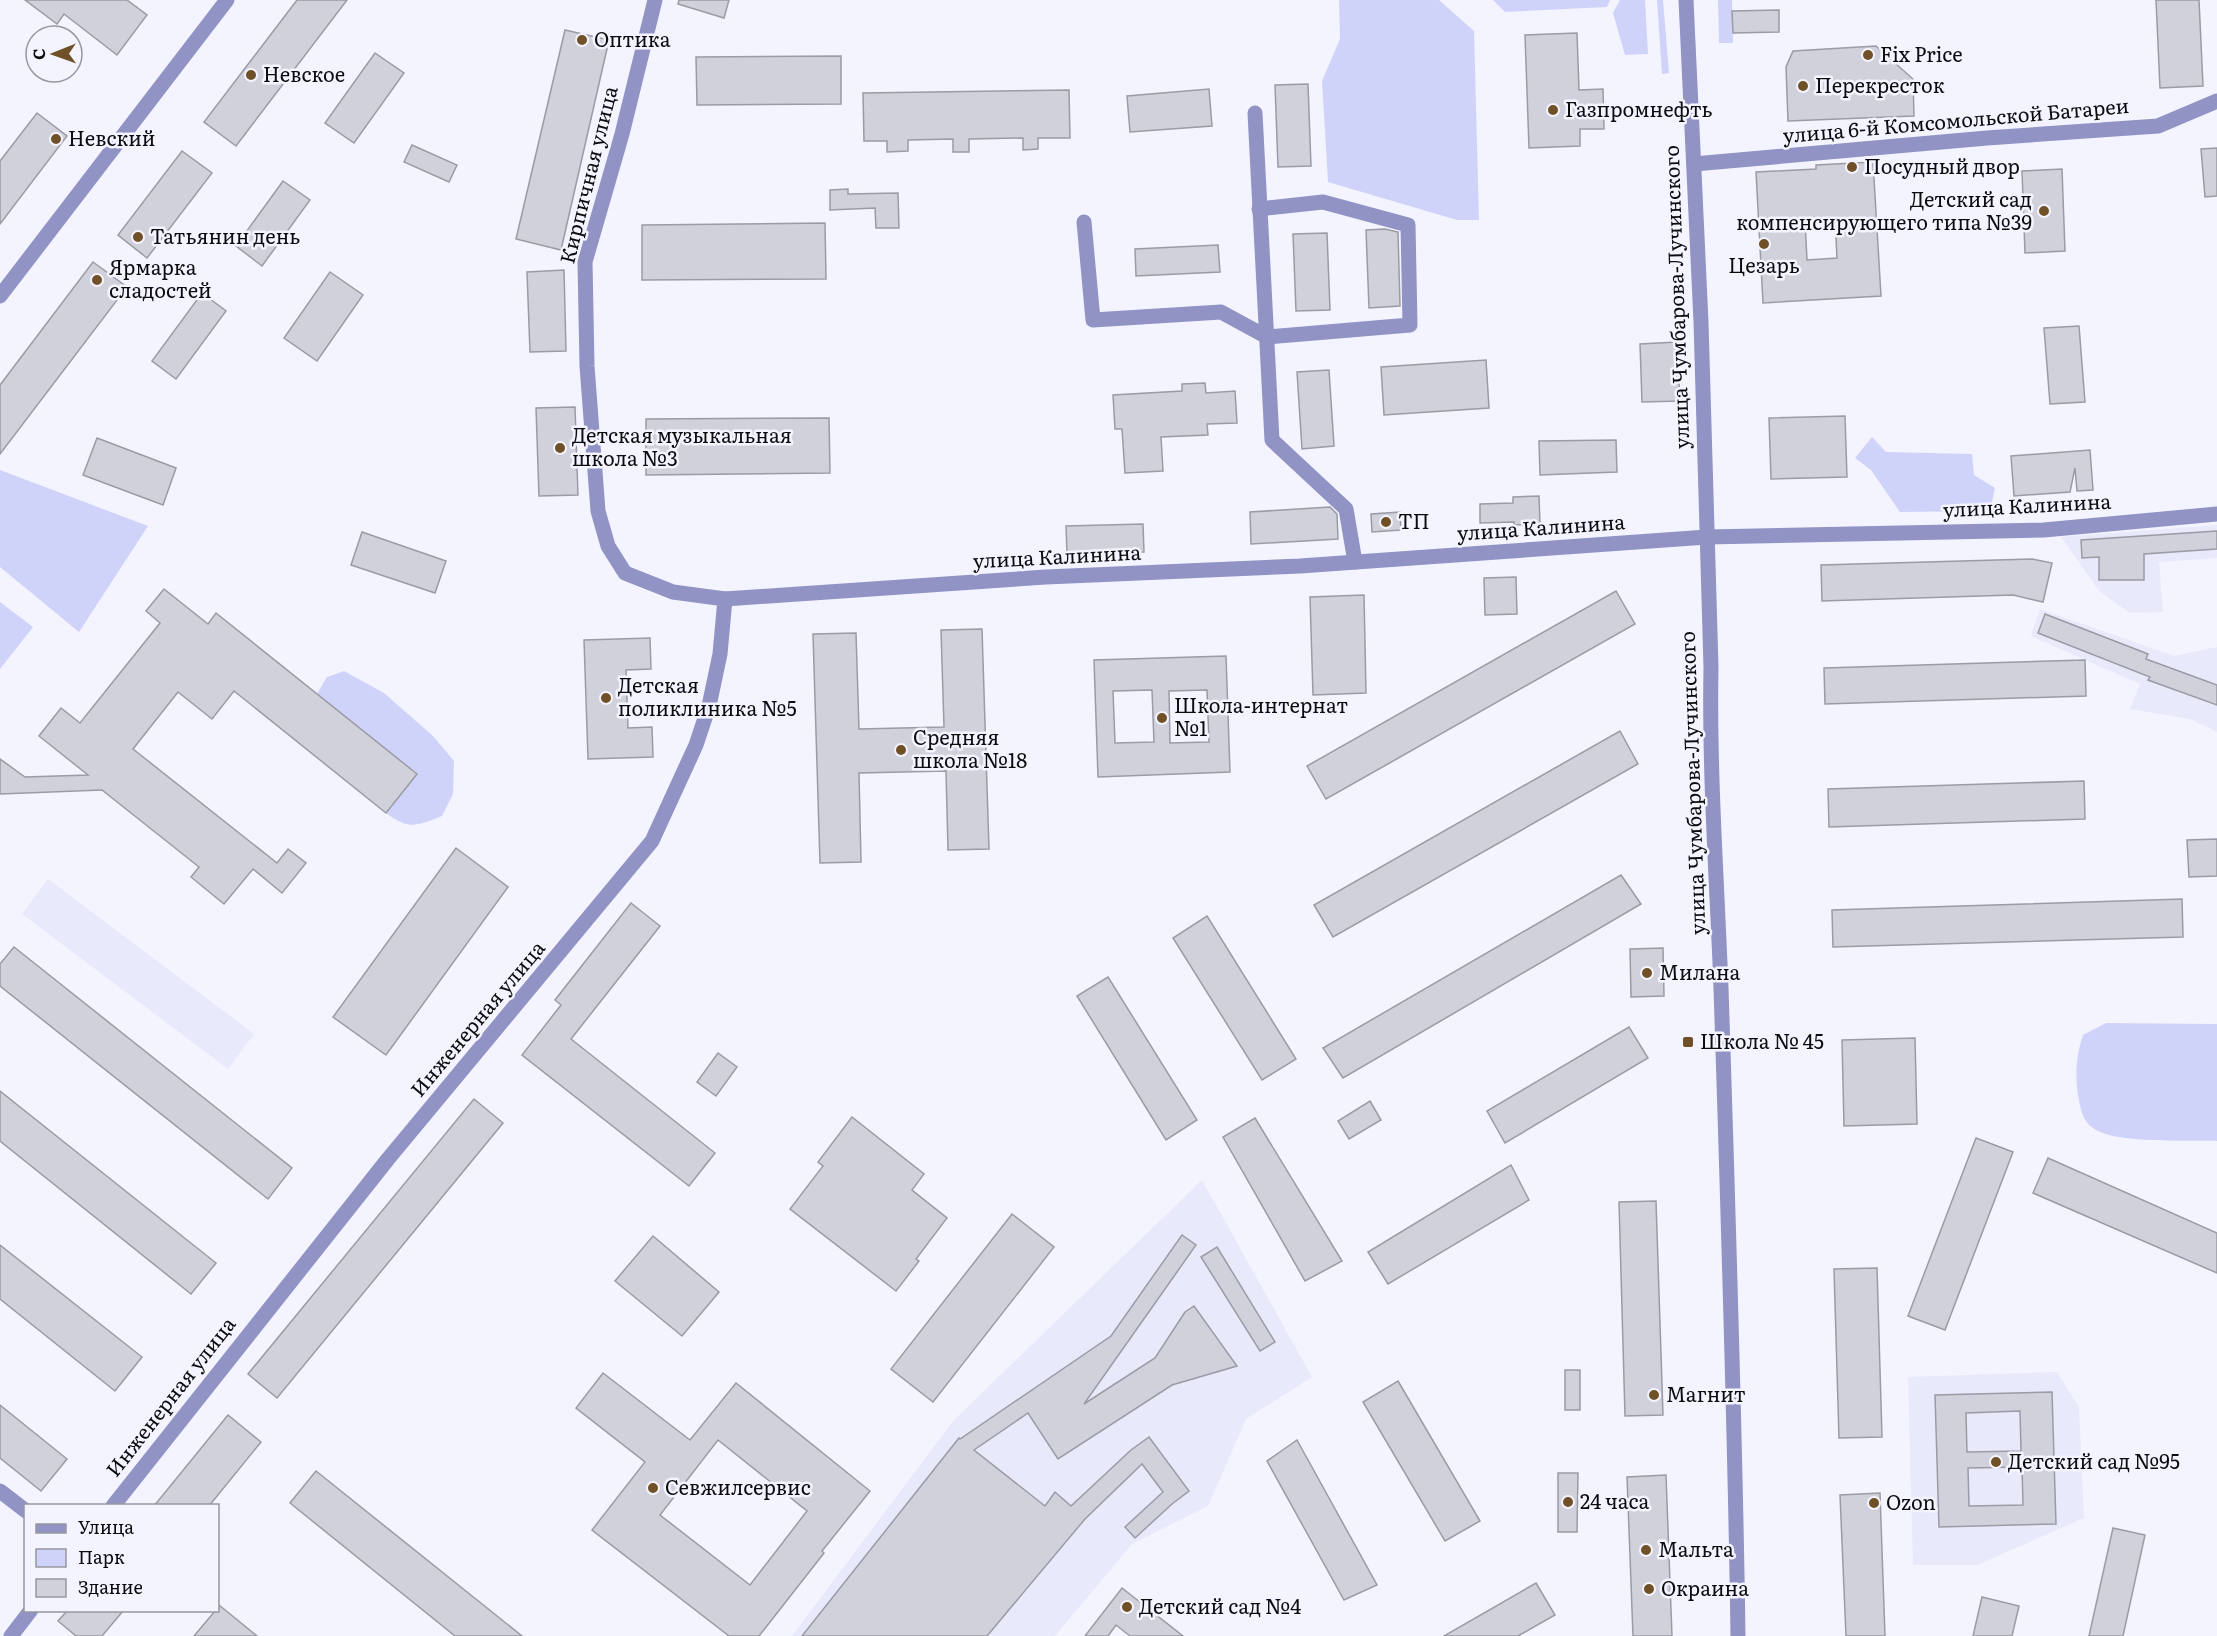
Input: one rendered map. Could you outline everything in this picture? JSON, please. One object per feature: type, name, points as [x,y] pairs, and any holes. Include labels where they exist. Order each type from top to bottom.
[{"type":"street","points":[[0,296],[227,0]]},
{"type":"street","name":"Кирпичная улица","points":[[655,0],[622,134],[585,262],[587,366],[598,511],[608,546],[625,573],[673,592],[725,599]]},
{"type":"street","name":"улица Чумбарова-Лучинского","points":[[1686,0],[1694,164],[1711,667],[1710,714],[1723,1038],[1736,1473],[1738,1636]]},
{"type":"street","name":"улица 6-й Комсомольской Батареи","points":[[1694,164],[1987,138],[2158,126],[2217,101]]},
{"type":"street","points":[[1255,113],[1272,440],[1346,509],[1354,561]]},
{"type":"street","points":[[1084,222],[1093,320],[1221,312],[1267,337],[1410,325],[1408,225],[1323,202],[1259,209]]},
{"type":"street","name":"улица Калинина","points":[[725,599],[1046,577],[1169,573],[1707,537],[2044,530],[2217,514]]},
{"type":"street","name":"Инженерная улица","points":[[115,1504],[374,1177],[652,841],[696,745],[709,706],[720,654],[725,599]]},
{"type":"street","points":[[0,1491],[24,1509]]},
{"type":"street","points":[[11,1636],[30,1612]]},
{"type":"shaded area","points":[[2217,525],[2217,558],[2159,562],[2163,612],[2130,613],[2100,592],[2061,537]]},
{"type":"shaded area","points":[[2040,609],[2174,656],[2217,647],[2217,732],[2190,719],[2130,709],[2140,684],[2031,636]]},
{"type":"shaded area","points":[[48,879],[254,1034],[228,1069],[22,914]]},
{"type":"shaded area","points":[[1202,1180],[1312,1377],[1246,1419],[1208,1506],[1132,1544],[1055,1636],[792,1636],[954,1420]]},
{"type":"shaded area","name":"Детский сад №95","points":[[2057,1372],[2079,1407],[2084,1518],[1977,1565],[1913,1565],[1908,1377]]},
{"type":"green space","points":[[1339,0],[1439,0],[1474,31],[1479,220],[1457,220],[1328,182],[1322,81],[1340,39]]},
{"type":"green space","points":[[1493,0],[1610,0],[1607,7],[1505,12]]},
{"type":"green space","points":[[1620,0],[1645,0],[1648,54],[1625,55],[1613,13]]},
{"type":"green space","points":[[1657,0],[1663,0],[1669,73],[1662,74]]},
{"type":"green space","points":[[1718,0],[1732,0],[1733,43],[1719,43]]},
{"type":"green space","points":[[1872,437],[1886,452],[1972,454],[1974,475],[1995,488],[1990,511],[1900,512],[1871,470],[1855,458]]},
{"type":"green space","points":[[0,470],[148,526],[79,632],[0,567]]},
{"type":"green space","points":[[0,602],[33,627],[0,669]]},
{"type":"green space","points":[[344,671],[384,693],[433,736],[454,761],[453,794],[442,816],[413,825],[401,822],[386,813],[416,774],[317,694],[327,677]]},
{"type":"green space","points":[[2106,1023],[2217,1024],[2217,1141],[2171,1141],[2117,1137],[2103,1133],[2089,1125],[2082,1113],[2078,1095],[2076,1072],[2078,1058],[2083,1035]]},
{"type":"building","points":[[25,0],[127,0],[147,15],[117,55],[84,29],[84,24],[77,24],[64,14],[57,24]]},
{"type":"building","points":[[297,0],[347,0],[236,146],[204,122]]},
{"type":"building","points":[[679,0],[729,0],[724,18],[678,4]]},
{"type":"building","points":[[2156,0],[2199,0],[2203,86],[2160,88]]},
{"type":"building","points":[[1779,10],[1779,32],[1733,33],[1732,11]]},
{"type":"building","points":[[565,30],[609,40],[561,250],[516,239]]},
{"type":"building","name":"Газпромнефть","points":[[1577,33],[1579,90],[1603,89],[1604,129],[1580,129],[1580,146],[1529,148],[1525,35]]},
{"type":"building","points":[[1876,46],[1913,79],[1914,116],[1788,121],[1786,67],[1793,51]]},
{"type":"building","points":[[375,53],[404,73],[354,143],[325,123]]},
{"type":"building","points":[[841,56],[841,104],[697,105],[696,57]]},
{"type":"building","points":[[1308,84],[1311,166],[1278,167],[1275,85]]},
{"type":"building","points":[[1209,89],[1212,126],[1130,132],[1127,96]]},
{"type":"building","points":[[1069,90],[1070,138],[1038,138],[1038,149],[1023,150],[1023,138],[969,139],[969,152],[953,152],[953,139],[908,140],[908,151],[887,152],[887,141],[864,141],[863,93]]},
{"type":"building","points":[[37,113],[67,136],[0,224],[0,161]]},
{"type":"building","points":[[412,145],[457,165],[449,182],[404,162]]},
{"type":"building","points":[[2217,148],[2217,196],[2205,197],[2201,149]]},
{"type":"building","points":[[182,151],[212,173],[147,258],[118,235]]},
{"type":"building","points":[[1873,162],[1881,296],[1763,303],[1756,172],[1816,169],[1816,165]],"holes":[[[1835,218],[1837,258],[1807,260],[1805,220]]]},
{"type":"building","name":"Детский сад компенсирующего типа №39","points":[[2062,169],[2065,251],[2025,253],[2022,171]]},
{"type":"building","points":[[283,181],[310,200],[262,266],[236,246]]},
{"type":"building","points":[[848,189],[848,194],[898,193],[899,228],[876,228],[875,208],[830,210],[830,190]]},
{"type":"building","points":[[825,223],[826,279],[642,280],[642,225]]},
{"type":"building","points":[[1385,229],[1398,232],[1400,306],[1369,308],[1366,230]]},
{"type":"building","points":[[1327,233],[1330,310],[1296,311],[1293,234]]},
{"type":"building","points":[[1218,245],[1220,272],[1136,276],[1135,249]]},
{"type":"building","points":[[93,262],[127,287],[0,454],[0,385]]},
{"type":"building","points":[[564,270],[566,351],[530,352],[527,272]]},
{"type":"building","points":[[330,272],[363,295],[317,361],[284,338]]},
{"type":"building","points":[[202,293],[226,311],[176,379],[152,361]]},
{"type":"building","points":[[2079,326],[2085,402],[2050,404],[2044,328]]},
{"type":"building","points":[[1677,342],[1680,401],[1642,402],[1640,344]]},
{"type":"building","points":[[1486,360],[1489,408],[1384,415],[1381,367]]},
{"type":"building","points":[[1329,370],[1334,446],[1302,449],[1297,372]]},
{"type":"building","points":[[1205,383],[1206,393],[1235,391],[1237,423],[1207,424],[1208,435],[1161,437],[1163,471],[1125,473],[1122,429],[1115,429],[1113,395],[1182,391],[1182,384]]},
{"type":"building","points":[[575,407],[578,495],[539,496],[536,408]]},
{"type":"building","points":[[1845,416],[1847,477],[1771,479],[1769,418]]},
{"type":"building","points":[[829,418],[830,473],[646,475],[646,419]]},
{"type":"building","points":[[97,438],[176,468],[163,505],[83,475]]},
{"type":"building","points":[[1616,440],[1617,472],[1540,475],[1539,441]]},
{"type":"building","points":[[2090,450],[2093,490],[2077,491],[2075,468],[2070,492],[2014,496],[2011,456]]},
{"type":"building","points":[[1539,496],[1540,524],[1480,523],[1480,504],[1513,503],[1513,497]]},
{"type":"building","points":[[1330,507],[1337,514],[1338,539],[1251,544],[1250,512]]},
{"type":"building","name":"ТП","points":[[1400,512],[1401,530],[1372,532],[1371,514]]},
{"type":"building","points":[[1143,524],[1144,552],[1067,554],[1066,526]]},
{"type":"building","points":[[2217,531],[2217,549],[2144,554],[2144,580],[2099,580],[2099,557],[2082,558],[2081,540]]},
{"type":"building","points":[[362,532],[446,561],[435,593],[351,565]]},
{"type":"building","points":[[2032,559],[2052,563],[2043,602],[2013,595],[1822,601],[1821,565]]},
{"type":"building","points":[[1516,577],[1517,614],[1485,615],[1484,578]]},
{"type":"building","points":[[164,589],[208,624],[216,613],[417,774],[386,813],[234,691],[212,719],[178,692],[133,749],[277,863],[288,849],[306,863],[282,893],[253,869],[224,904],[191,877],[199,867],[102,790],[0,794],[0,759],[25,777],[88,775],[39,736],[61,708],[80,723],[160,623],[146,611]]},
{"type":"building","points":[[1616,591],[1635,624],[1326,799],[1307,766]]},
{"type":"building","points":[[1364,595],[1366,693],[1313,695],[1310,597]]},
{"type":"building","points":[[2045,614],[2148,654],[2146,659],[2217,685],[2217,705],[2148,680],[2150,677],[2038,633]]},
{"type":"building","name":"Средняя школа №18","points":[[982,629],[989,849],[948,850],[946,771],[859,773],[861,862],[820,863],[813,634],[856,633],[859,729],[944,727],[941,630]]},
{"type":"building","name":"Детская поликлиника №5","points":[[650,638],[651,669],[626,670],[628,728],[652,727],[653,757],[588,759],[584,640]]},
{"type":"building","name":"Школа-интернат №1","points":[[1226,656],[1230,772],[1098,777],[1094,660]],"holes":[[[1152,690],[1154,742],[1115,743],[1113,691]],[[1207,690],[1209,742],[1170,743],[1169,691]]]},
{"type":"building","points":[[2085,660],[2086,696],[1825,704],[1824,668]]},
{"type":"building","points":[[1620,731],[1638,764],[1333,937],[1314,905]]},
{"type":"building","points":[[2084,781],[2085,819],[1829,827],[1828,789]]},
{"type":"building","points":[[2217,839],[2217,876],[2189,877],[2187,840]]},
{"type":"building","points":[[456,848],[508,887],[386,1055],[333,1017]]},
{"type":"building","points":[[1621,875],[1641,904],[1343,1078],[1323,1048]]},
{"type":"building","points":[[2182,899],[2183,937],[1833,947],[1832,910]]},
{"type":"building","points":[[631,903],[660,926],[571,1039],[715,1153],[689,1186],[522,1055],[561,1005],[555,1000]]},
{"type":"building","points":[[1207,916],[1296,1059],[1262,1080],[1173,938]]},
{"type":"building","points":[[14,947],[292,1168],[268,1199],[0,986],[0,964]]},
{"type":"building","name":"Милана","points":[[1663,948],[1664,996],[1631,997],[1630,949]]},
{"type":"building","points":[[1108,977],[1197,1120],[1166,1140],[1077,996]]},
{"type":"building","points":[[1629,1027],[1648,1058],[1505,1143],[1487,1111]]},
{"type":"building","points":[[1915,1038],[1917,1124],[1844,1126],[1842,1040]]},
{"type":"building","points":[[718,1053],[737,1067],[716,1096],[697,1082]]},
{"type":"building","points":[[0,1091],[216,1263],[191,1294],[0,1141]]},
{"type":"building","points":[[474,1099],[503,1123],[277,1398],[248,1374]]},
{"type":"building","points":[[1370,1101],[1381,1120],[1349,1139],[1338,1121]]},
{"type":"building","points":[[852,1117],[924,1174],[912,1190],[947,1218],[916,1259],[919,1261],[896,1291],[790,1209],[823,1166],[818,1162]]},
{"type":"building","points":[[1255,1118],[1342,1261],[1305,1281],[1223,1137]]},
{"type":"building","points":[[1976,1138],[2013,1152],[1945,1330],[1908,1316]]},
{"type":"building","points":[[2048,1158],[2217,1233],[2217,1273],[2033,1193]]},
{"type":"building","points":[[1511,1165],[1529,1200],[1388,1284],[1368,1252]]},
{"type":"building","points":[[1656,1201],[1663,1415],[1625,1416],[1619,1202]]},
{"type":"building","points":[[1012,1214],[1054,1247],[933,1402],[891,1369]]},
{"type":"building","points":[[1182,1235],[1196,1245],[1084,1404],[1155,1358],[1185,1312],[1194,1306],[1237,1366],[1172,1385],[1058,1459],[1028,1413],[974,1450],[1045,1506],[1055,1492],[1071,1506],[1131,1450],[1149,1437],[1189,1491],[1135,1538],[1125,1527],[1163,1492],[1142,1464],[1085,1519],[987,1636],[802,1636],[959,1438],[1111,1336]]},
{"type":"building","points":[[653,1236],[719,1292],[682,1336],[615,1281]]},
{"type":"building","points":[[0,1245],[142,1357],[115,1391],[0,1299]]},
{"type":"building","points":[[1217,1247],[1275,1342],[1260,1351],[1201,1257]]},
{"type":"building","points":[[1877,1268],[1882,1437],[1839,1438],[1834,1269]]},
{"type":"building","points":[[1565,1370],[1580,1370],[1580,1410],[1565,1410]]},
{"type":"building","name":"Севжилсервис","points":[[603,1373],[690,1440],[736,1383],[870,1491],[759,1636],[729,1636],[592,1530],[645,1462],[576,1408]],"holes":[[[718,1440],[807,1511],[750,1585],[660,1515]]]},
{"type":"building","points":[[1398,1381],[1480,1521],[1445,1541],[1363,1402]]},
{"type":"building","points":[[2052,1392],[2056,1524],[1939,1527],[1935,1395]],"holes":[[[2020,1411],[2021,1451],[1967,1452],[1966,1413]],[[2022,1467],[2023,1505],[1969,1506],[1968,1468]]]},
{"type":"building","points":[[0,1405],[67,1459],[41,1491],[0,1458]]},
{"type":"building","points":[[228,1415],[261,1442],[211,1504],[156,1504]]},
{"type":"building","points":[[1297,1440],[1377,1585],[1344,1600],[1267,1461]]},
{"type":"building","points":[[316,1471],[522,1636],[455,1636],[290,1503]]},
{"type":"building","name":"24 часа","points":[[1558,1473],[1578,1473],[1577,1532],[1558,1532]]},
{"type":"building","points":[[1666,1475],[1672,1636],[1633,1636],[1627,1477]]},
{"type":"building","points":[[1880,1493],[1885,1636],[1846,1636],[1840,1495]]},
{"type":"building","points":[[2113,1528],[2145,1535],[2123,1636],[2089,1636]]},
{"type":"building","points":[[1536,1583],[1555,1615],[1518,1636],[1444,1636]]},
{"type":"building","name":"Детский сад №4","points":[[1122,1588],[1183,1636],[1130,1636],[1116,1625],[1108,1636],[1085,1636]]},
{"type":"building","points":[[1982,1597],[2019,1606],[2012,1636],[1973,1636]]},
{"type":"building","points":[[219,1605],[257,1636],[194,1636],[214,1612],[219,1612]]},
{"type":"building","points":[[66,1612],[122,1612],[102,1636],[76,1636],[58,1621]]},
{"type":"place","name":"Оптика","points":[[582,40]]},
{"type":"place","name":"Fix Price","points":[[1868,55]]},
{"type":"place","name":"Невское","points":[[251,75]]},
{"type":"place","name":"Перекресток","points":[[1803,86]]},
{"type":"place","name":"Газпромнефть","points":[[1553,110]]},
{"type":"place","name":"Невский","points":[[56,139]]},
{"type":"place","name":"Посудный двор","points":[[1852,167]]},
{"type":"place","name":"Детский сад компенсирующего типа №39","points":[[2044,211]]},
{"type":"place","name":"Татьянин день","points":[[138,237]]},
{"type":"place","name":"Цезарь","points":[[1764,244]]},
{"type":"place","name":"Ярмарка сладостей","points":[[97,280]]},
{"type":"place","name":"Детская музыкальная школа №3","points":[[560,448]]},
{"type":"place","name":"ТП","points":[[1386,522]]},
{"type":"place","name":"Детская поликлиника №5","points":[[606,698]]},
{"type":"place","name":"Школа-интернат №1","points":[[1162,718]]},
{"type":"place","name":"Средняя школа №18","points":[[901,750]]},
{"type":"place","name":"Милана","points":[[1647,973]]},
{"type":"place","name":"Школа № 45","points":[[1688,1042]]},
{"type":"place","name":"Магнит","points":[[1654,1395]]},
{"type":"place","name":"Детский сад №95","points":[[1996,1462]]},
{"type":"place","name":"Севжилсервис","points":[[653,1488]]},
{"type":"place","name":"24 часа","points":[[1568,1502]]},
{"type":"place","name":"Ozon","points":[[1874,1503]]},
{"type":"place","name":"Мальта","points":[[1646,1550]]},
{"type":"place","name":"Окраина","points":[[1649,1589]]},
{"type":"place","name":"Детский сад №4","points":[[1127,1607]]}]
